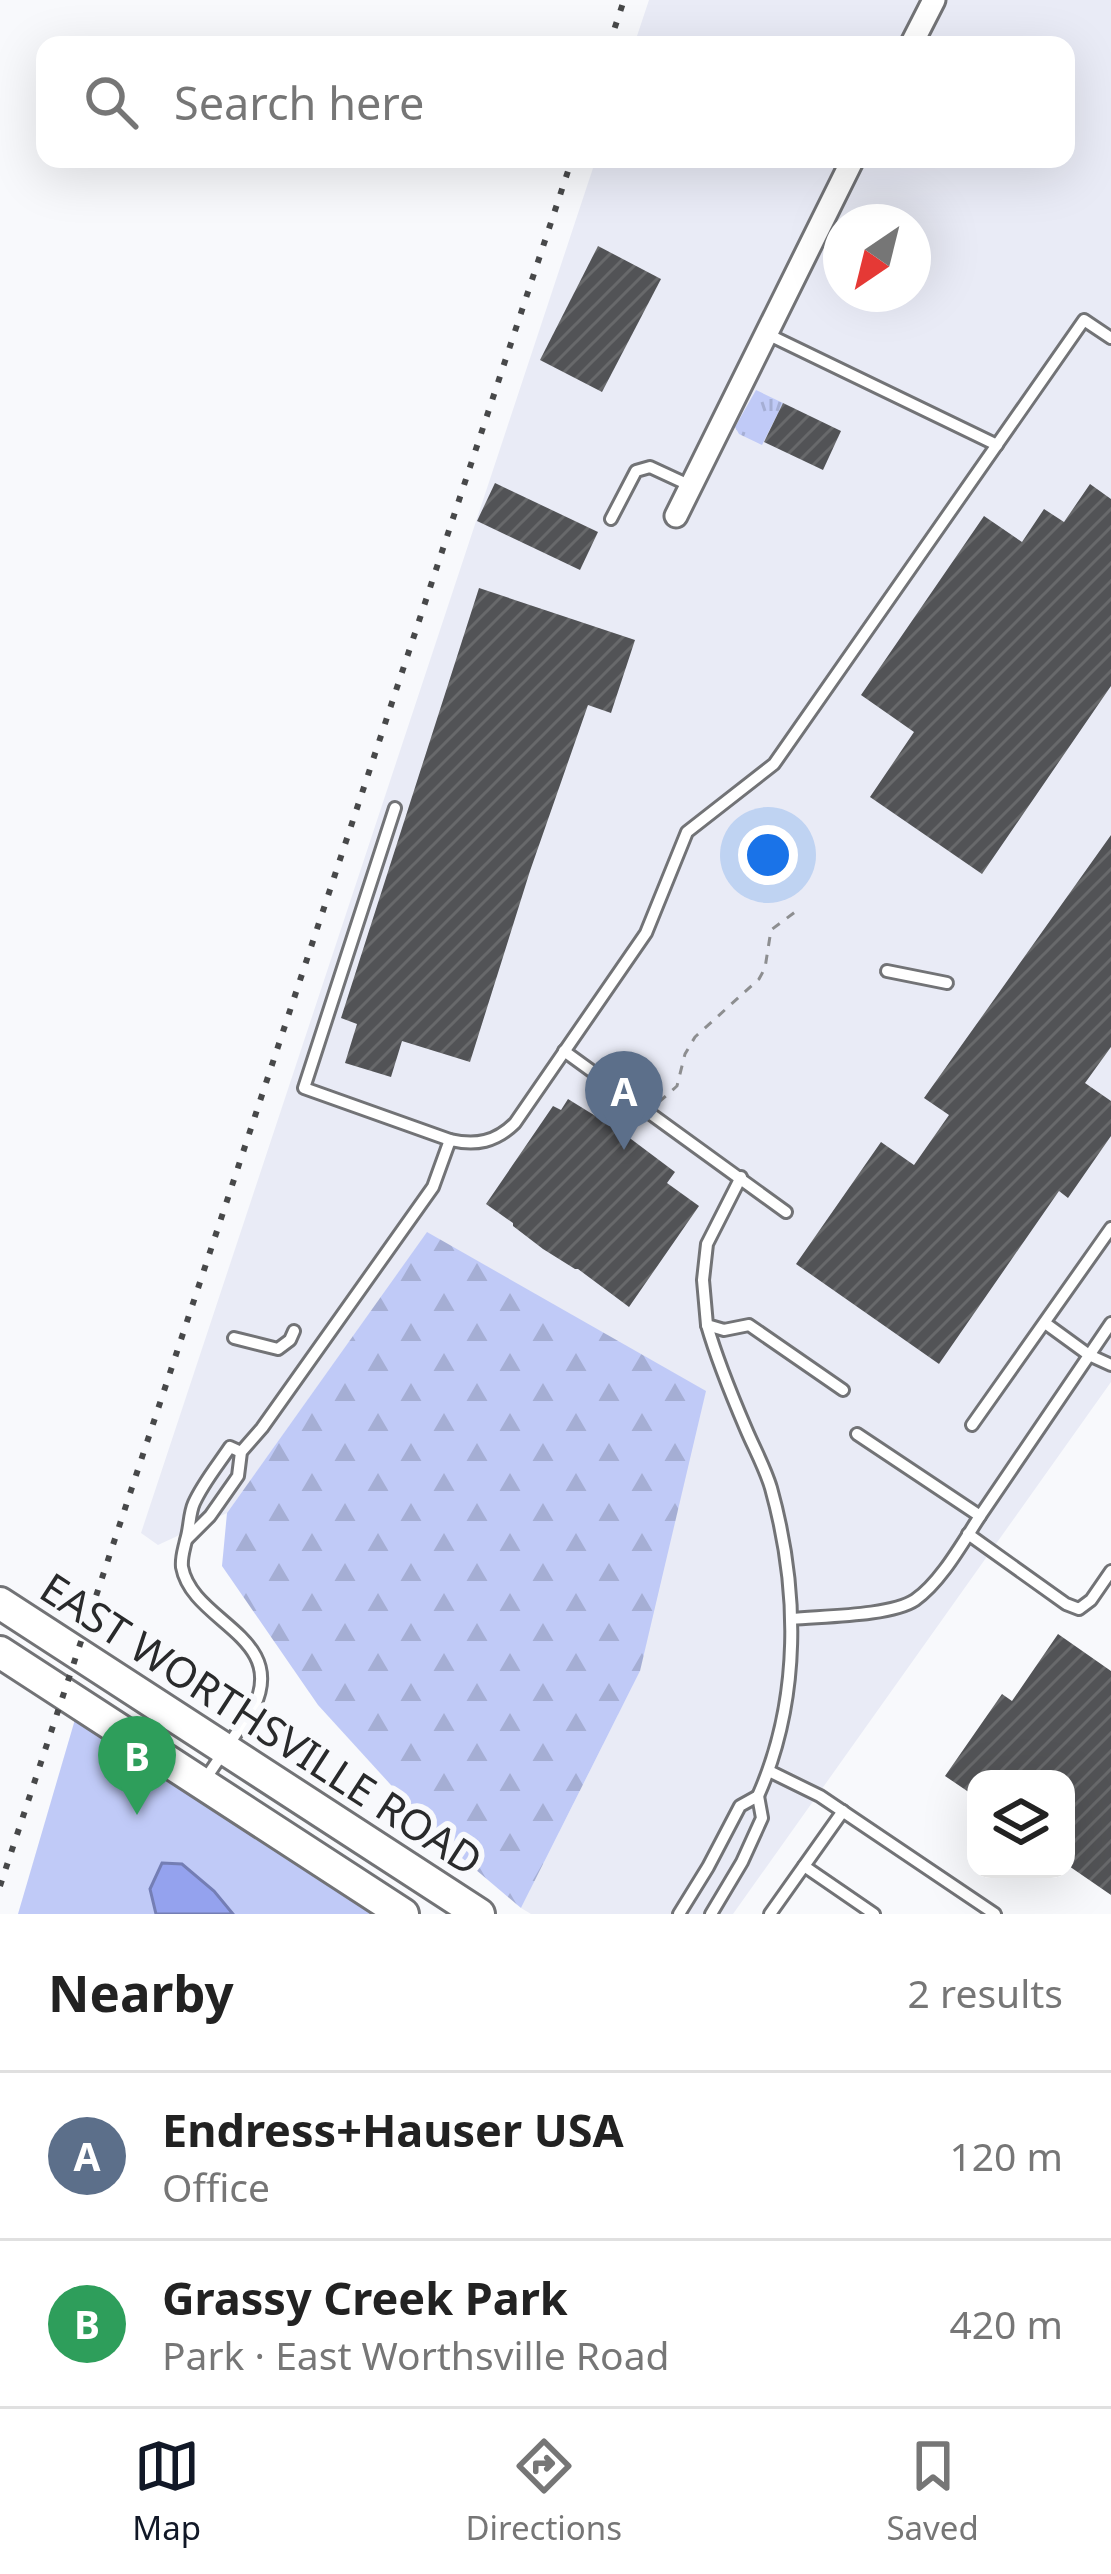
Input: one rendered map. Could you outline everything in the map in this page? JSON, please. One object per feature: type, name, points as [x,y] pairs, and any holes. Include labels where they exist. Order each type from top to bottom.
[{"type":"main road","name":"EAST WORTHSVILLE ROAD","points":[[0,1603],[478,1914]]},
{"type":"main road","name":"EAST WORTHSVILLE ROAD","points":[[0,1652],[404,1914]]},
{"type":"street","points":[[916,36],[934,0]]},
{"type":"street","points":[[676,517],[848,168]]},
{"type":"lane","points":[[395,808],[304,1088],[450,1140],[493,1141],[515,1123],[654,920],[687,832],[774,764],[1084,320],[1111,338]]},
{"type":"lane","points":[[765,333],[997,446]]},
{"type":"lane","points":[[611,519],[636,471],[650,467],[691,486]]},
{"type":"lane","points":[[887,971],[947,983]]},
{"type":"lane","points":[[564,1051],[786,1212]]},
{"type":"lane","points":[[203,1783],[260,1694],[262,1677],[259,1662],[245,1641],[189,1585],[183,1570],[193,1504],[236,1450],[262,1428],[433,1187],[450,1140]]},
{"type":"lane","points":[[711,1914],[762,1818],[758,1796],[777,1747],[788,1686],[792,1618],[770,1485],[707,1324],[706,1244],[742,1177]]},
{"type":"lane","points":[[972,1425],[1111,1228]]},
{"type":"lane","points":[[1045,1323],[1111,1366]]},
{"type":"lane","points":[[792,1618],[892,1609],[914,1601],[952,1559],[1111,1323]]},
{"type":"lane","points":[[707,1324],[724,1330],[749,1325],[843,1390]]},
{"type":"lane","points":[[234,1339],[278,1349],[294,1331]]},
{"type":"lane","points":[[857,1434],[980,1516]]},
{"type":"lane","points":[[187,1539],[238,1476],[236,1450]]},
{"type":"lane","points":[[968,1534],[1078,1610],[1111,1571]]},
{"type":"lane","points":[[769,1772],[820,1796],[995,1914]]},
{"type":"lane","points":[[679,1914],[740,1806],[758,1796]]},
{"type":"lane","points":[[770,1914],[843,1811]]},
{"type":"lane","points":[[804,1866],[874,1914]]},
{"type":"path","points":[[650,1113],[677,1086],[695,1037],[759,979],[771,930],[799,909]]},
{"type":"shaded area","points":[[649,0],[1111,0],[1111,1382],[733,1914],[531,1914],[521,1908],[640,1671],[427,1233],[227,1513],[158,1545],[141,1533],[593,168],[1075,168],[1075,36],[637,36]]},
{"type":"green space","points":[[756,390],[783,403],[762,445],[739,434],[735,427]]},
{"type":"green space","points":[[427,1232],[706,1391],[640,1671],[521,1908],[442,1841],[318,1705],[222,1566],[227,1513]]},
{"type":"green space","points":[[76,1716],[381,1914],[18,1914]]},
{"type":"water","points":[[162,1863],[182,1864],[233,1914],[156,1914],[150,1889]]},
{"type":"building","points":[[598,246],[661,279],[602,392],[540,360]]},
{"type":"building","points":[[783,403],[841,431],[823,470],[764,442]]},
{"type":"building","points":[[495,483],[598,532],[580,570],[477,521]]},
{"type":"building","points":[[1090,484],[1111,499],[1111,686],[982,874],[870,797],[914,732],[861,695],[984,516],[1022,542],[1044,509],[1064,522]]},
{"type":"building","points":[[479,588],[635,640],[611,713],[588,705],[470,1062],[402,1041],[391,1077],[345,1063],[357,1024],[341,1018]]},
{"type":"building","points":[[1111,835],[1111,1047],[1085,1083],[1111,1101],[1111,1136],[1068,1198],[1059,1191],[939,1364],[796,1264],[881,1142],[914,1165],[949,1115],[924,1098]]},
{"type":"building","points":[[568,1099],[675,1172],[667,1183],[699,1206],[629,1307],[486,1204],[553,1106],[561,1110]]},
{"type":"building","points":[[1058,1634],[1111,1671],[1111,1895],[1075,1870],[1075,1770],[967,1770],[967,1791],[945,1776],[1002,1694],[1012,1701]]},
{"type":"railway","points":[[612,36],[624,0]]},
{"type":"railway","points":[[0,1886],[569,168]]},
{"type":"place","name":"Endress+Hauser USA","points":[[624,1150]]},
{"type":"place","name":"Grassy Creek Park","points":[[137,1815]]}]
